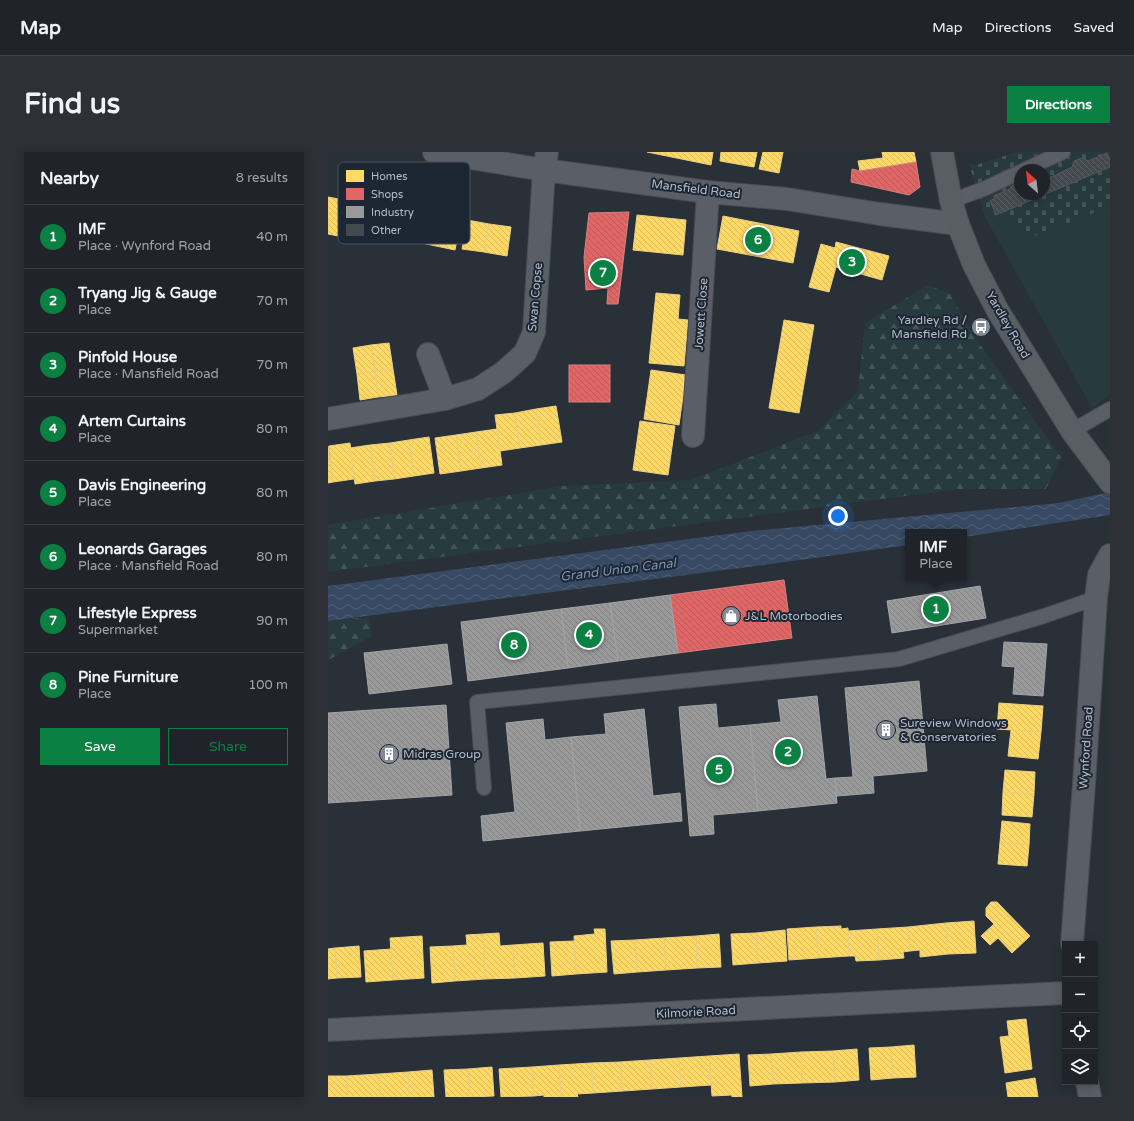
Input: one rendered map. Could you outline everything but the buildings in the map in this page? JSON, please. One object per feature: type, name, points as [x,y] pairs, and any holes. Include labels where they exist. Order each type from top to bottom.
[{"type":"main road","name":"Yardley Road","points":[[942,152],[951,201],[974,265],[998,311],[1072,431],[1110,482]]},
{"type":"street","name":"Mansfield Road","points":[[434,152],[546,161],[708,192],[787,199],[880,214],[958,224]]},
{"type":"street","name":"Swan Copse","points":[[328,419],[445,399],[478,389],[504,372],[525,353],[534,332],[546,161]]},
{"type":"street","name":"Jowett Close","points":[[693,436],[708,192]]},
{"type":"street","points":[[428,354],[445,399]]},
{"type":"street","name":"Wynford Road","points":[[1072,941],[1096,598],[1099,575],[1110,555]]},
{"type":"street","name":"Kilmorie Road","points":[[328,1030],[1062,993]]},
{"type":"street","points":[[1088,1085],[1090,1097]]},
{"type":"lane","points":[[1037,164],[1063,152]]},
{"type":"lane","points":[[951,201],[986,188],[1014,175]]},
{"type":"lane","points":[[1072,431],[1110,409]]},
{"type":"lane","points":[[484,788],[477,702],[899,659],[1044,616],[1096,598]]},
{"type":"green space","points":[[1016,152],[1110,152],[1110,207],[1028,238],[1007,215],[985,217],[969,164],[976,165]]},
{"type":"green space","points":[[1110,207],[1110,395],[1092,408],[985,217],[1007,215],[1028,238]]},
{"type":"green space","points":[[928,285],[950,294],[974,336],[1061,457],[1046,489],[959,489],[328,572],[328,525],[563,486],[690,480],[818,431],[858,391],[865,323]]},
{"type":"green space","points":[[369,617],[372,636],[328,660],[328,621]]},
{"type":"water","name":"Grand Union Canal","points":[[1110,492],[1110,515],[967,537],[967,529],[905,529],[905,545],[328,621],[328,586],[751,531],[1059,503]]},
{"type":"place","name":"Leonards Garages","points":[[758,240]]},
{"type":"place","name":"Pinfold House","points":[[852,262]]},
{"type":"place","name":"Lifestyle Express","points":[[603,273]]},
{"type":"place","name":"Yardley Rd / Mansfield Rd","points":[[981,327]]},
{"type":"place","name":"IMF","points":[[936,609]]},
{"type":"place","name":"J&L Motorbodies","points":[[731,616]]},
{"type":"place","name":"Artem Curtains","points":[[589,635]]},
{"type":"place","name":"Pine Furniture","points":[[514,645]]},
{"type":"place","name":"Sureview Windows & Conservatories","points":[[886,730]]},
{"type":"place","name":"Tryang Jig & Gauge","points":[[788,752]]},
{"type":"place","name":"Midras Group","points":[[389,754]]},
{"type":"place","name":"Davis Engineering","points":[[719,770]]}]
